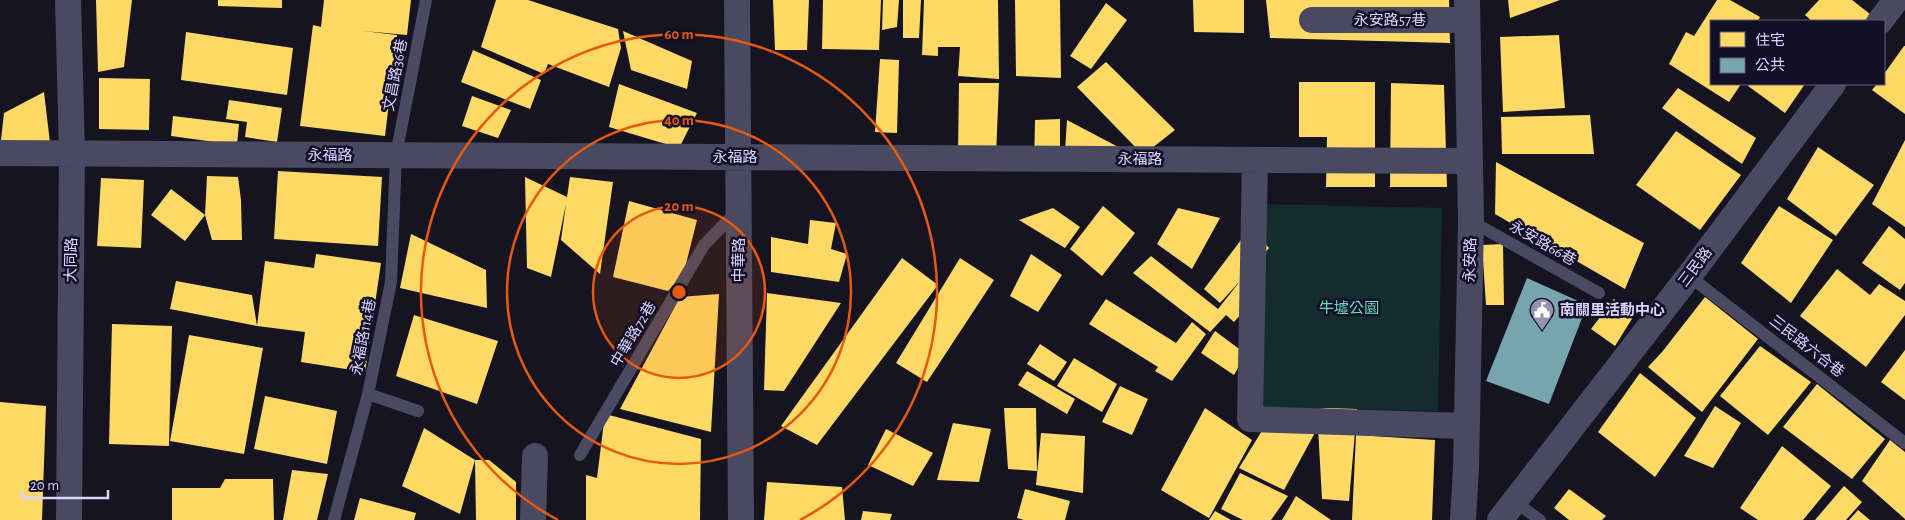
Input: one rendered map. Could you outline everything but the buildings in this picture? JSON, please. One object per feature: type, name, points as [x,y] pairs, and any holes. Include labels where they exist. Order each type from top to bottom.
[{"type":"street","name":"大同路","points":[[68,0],[72,154],[68,520]]},
{"type":"street","name":"中華路","points":[[736,0],[741,520]]},
{"type":"street","points":[[1881,20],[1896,0]]},
{"type":"street","name":"永安路57巷","points":[[1312,20],[1467,10]]},
{"type":"street","name":"永安路","points":[[1463,520],[1471,221],[1467,10]]},
{"type":"street","name":"三民路","points":[[1508,511],[1689,276],[1832,85]]},
{"type":"street","name":"永福路","points":[[0,153],[1470,161]]},
{"type":"street","points":[[1256,160],[1250,419],[1466,426]]},
{"type":"street","points":[[533,520],[534,456]]},
{"type":"lane","name":"文昌路36巷","points":[[396,156],[426,0]]},
{"type":"lane","name":"永福路114巷","points":[[334,520],[368,394],[390,282],[396,156]]},
{"type":"lane","name":"中華路72巷","points":[[580,455],[704,245],[738,210]]},
{"type":"lane","name":"永安路66巷","points":[[1471,221],[1599,293]]},
{"type":"lane","name":"三民路六合巷","points":[[1689,276],[1905,443]]},
{"type":"lane","points":[[368,394],[418,411]]},
{"type":"lane","points":[[1508,511],[1540,520]]},
{"type":"green space","name":"牛墟公園","points":[[1260,204],[1442,208],[1438,411],[1256,407]]},
{"type":"place","name":"南關里活動中心","points":[[1542,331]]}]
